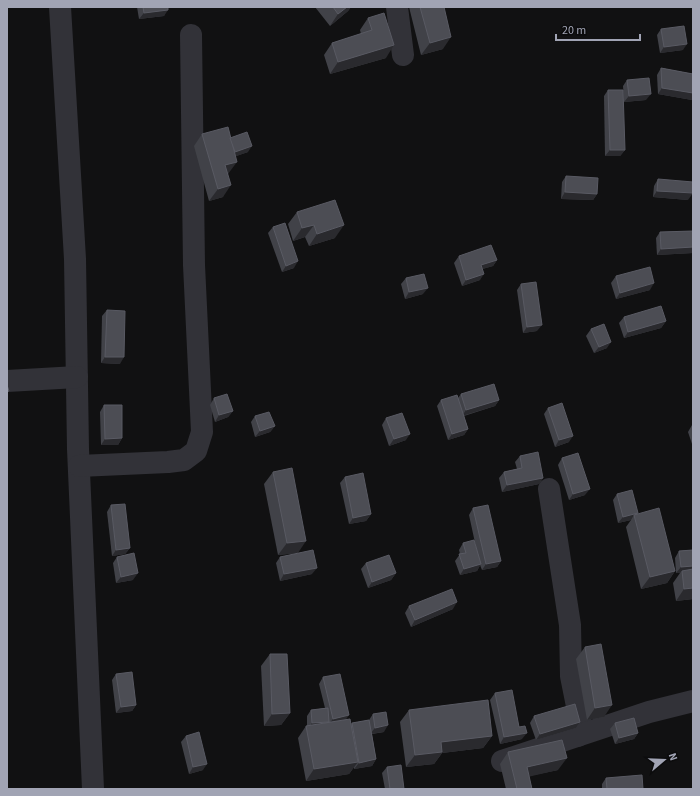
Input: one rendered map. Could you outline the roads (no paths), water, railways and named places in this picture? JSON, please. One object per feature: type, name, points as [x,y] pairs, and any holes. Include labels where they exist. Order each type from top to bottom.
[{"type":"street","points":[[60,7],[74,259],[79,466],[93,789]]},
{"type":"street","points":[[397,7],[404,56]]},
{"type":"street","points":[[79,466],[184,460],[196,451],[202,432],[194,265],[191,35]]},
{"type":"street","points":[[7,381],[77,377]]},
{"type":"street","points":[[549,489],[570,625],[571,676],[580,721],[578,736]]},
{"type":"street","points":[[502,761],[650,712],[693,701]]}]
